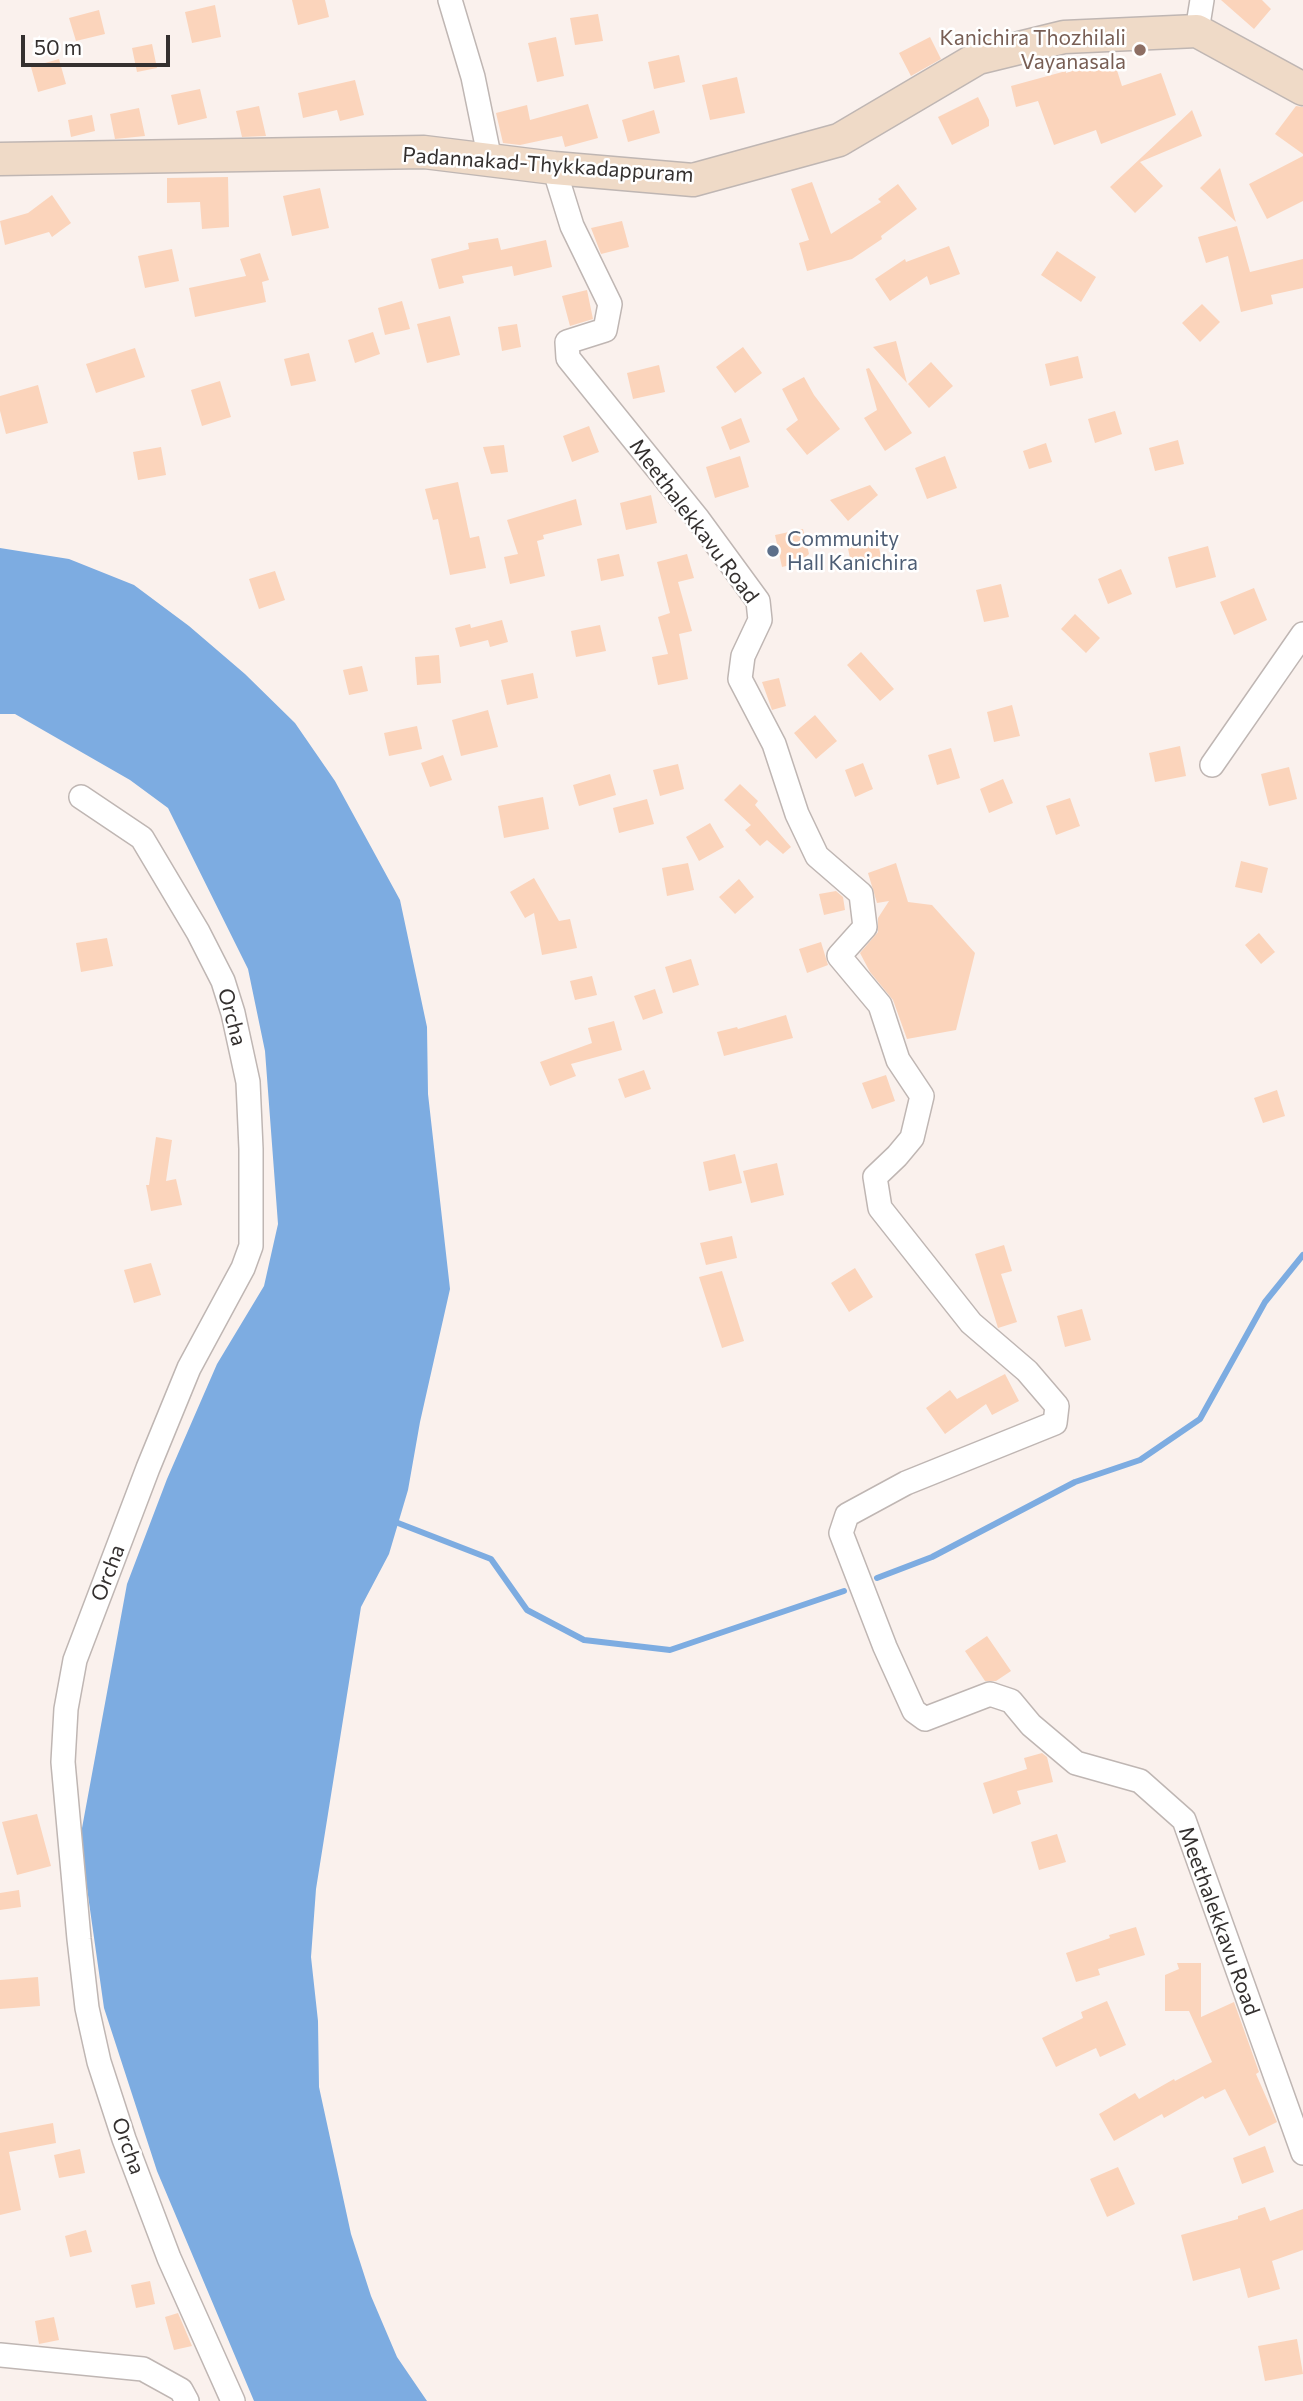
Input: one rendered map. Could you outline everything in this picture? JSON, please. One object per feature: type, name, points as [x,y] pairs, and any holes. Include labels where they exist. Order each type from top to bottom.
[{"type":"main road","name":"Padannakad-Thykkadappuram","points":[[0,159],[424,152],[554,168],[692,180],[839,141],[978,58],[1064,37],[1197,31]]},
{"type":"main road","points":[[1197,31],[1303,89]]},
{"type":"street","points":[[450,0],[473,77],[490,160]]},
{"type":"street","points":[[1197,31],[1202,0]]},
{"type":"street","name":"Meethalekkavu Road","points":[[554,168],[572,226],[610,304],[605,330],[567,342],[568,358],[698,519],[758,601],[760,620],[743,656],[740,679],[774,744],[797,814],[817,856],[861,894],[865,927],[839,956],[880,1005],[898,1060],[922,1096],[912,1138],[875,1177],[880,1208],[971,1323],[1027,1371],[1057,1406],[1055,1423],[906,1483],[847,1515],[841,1533],[885,1647],[914,1711],[925,1719],[990,1694],[1011,1701],[1031,1725],[1076,1763],[1140,1781],[1184,1820],[1303,2153]]},
{"type":"street","points":[[1212,765],[1303,634]]},
{"type":"street","name":"Orcha","points":[[80,797],[142,838],[184,909],[223,981],[248,1083],[251,1246],[243,1268],[189,1368],[75,1660],[66,1709],[63,1762],[84,1980],[99,2062],[124,2139],[169,2258],[233,2401]]},
{"type":"street","points":[[0,2355],[143,2369],[181,2390],[187,2401]]},
{"type":"water","points":[[0,548],[69,559],[134,585],[189,626],[245,674],[295,723],[335,781],[400,900],[427,1027],[428,1094],[450,1289],[420,1422],[408,1490],[389,1554],[361,1607],[316,1889],[311,1957],[318,2021],[319,2087],[351,2234],[371,2296],[397,2357],[427,2401],[254,2401],[157,2171],[104,2008],[80,1839],[127,1584],[167,1479],[217,1364],[264,1286],[278,1224],[265,1051],[248,969],[168,808],[130,780],[15,714],[0,714]]},
{"type":"building","points":[[292,0],[325,0],[329,17],[298,25]]},
{"type":"building","points":[[1221,0],[1262,0],[1271,9],[1254,29]]},
{"type":"building","points":[[215,5],[221,37],[192,43],[185,12]]},
{"type":"building","points":[[99,10],[105,34],[76,41],[69,18]]},
{"type":"building","points":[[598,14],[603,41],[575,45],[570,18]]},
{"type":"building","points":[[556,37],[564,76],[537,82],[528,43]]},
{"type":"building","points":[[930,37],[941,59],[911,76],[899,53]]},
{"type":"building","points":[[152,44],[157,68],[137,72],[132,48]]},
{"type":"building","points":[[679,55],[685,82],[654,89],[648,62]]},
{"type":"building","points":[[1113,58],[1122,86],[1161,73],[1176,115],[1101,144],[1096,130],[1054,145],[1038,101],[1016,107],[1011,86]]},
{"type":"building","points":[[59,59],[66,84],[38,92],[31,67]]},
{"type":"building","points":[[737,77],[745,113],[710,120],[702,85]]},
{"type":"building","points":[[355,80],[364,115],[340,121],[337,110],[303,118],[298,93]]},
{"type":"building","points":[[200,89],[207,118],[178,125],[171,95]]},
{"type":"building","points":[[978,97],[989,120],[989,126],[952,145],[938,117]]},
{"type":"building","points":[[588,104],[598,138],[565,147],[562,136],[520,145],[503,143],[496,113],[527,105],[530,120]]},
{"type":"building","points":[[259,106],[266,136],[242,137],[236,111]]},
{"type":"building","points":[[1296,106],[1303,107],[1303,154],[1275,134]]},
{"type":"building","points":[[139,108],[145,136],[115,139],[110,114]]},
{"type":"building","points":[[654,110],[660,133],[628,142],[622,120]]},
{"type":"building","points":[[1192,110],[1202,136],[1140,162],[1163,186],[1135,213],[1110,187]]},
{"type":"building","points":[[92,115],[95,131],[71,137],[68,120]]},
{"type":"building","points":[[1303,156],[1303,201],[1267,219],[1249,184]]},
{"type":"building","points":[[1220,168],[1236,222],[1200,188]]},
{"type":"building","points":[[228,177],[229,227],[202,229],[200,202],[167,203],[167,178]]},
{"type":"building","points":[[812,182],[831,234],[881,202],[878,199],[898,184],[917,209],[881,236],[882,239],[852,259],[807,271],[799,243],[809,240],[791,189]]},
{"type":"building","points":[[320,188],[329,228],[292,236],[283,196]]},
{"type":"building","points":[[52,195],[71,223],[52,237],[49,232],[5,245],[0,221],[28,213]]},
{"type":"building","points":[[622,221],[629,247],[601,254],[591,228]]},
{"type":"building","points":[[1237,226],[1250,272],[1303,259],[1303,288],[1271,295],[1273,304],[1241,312],[1228,256],[1206,263],[1198,237]]},
{"type":"building","points":[[498,238],[501,250],[546,240],[552,267],[514,276],[512,266],[462,276],[464,283],[439,289],[431,259],[469,249],[468,243]]},
{"type":"building","points":[[949,246],[960,274],[930,285],[927,276],[890,301],[875,279],[905,259],[906,262]]},
{"type":"building","points":[[172,249],[179,281],[145,288],[138,256]]},
{"type":"building","points":[[1057,251],[1096,277],[1081,302],[1041,275]]},
{"type":"building","points":[[260,253],[269,280],[262,282],[266,302],[195,317],[189,288],[246,276],[240,259]]},
{"type":"building","points":[[587,290],[593,319],[570,326],[562,296]]},
{"type":"building","points":[[402,301],[410,329],[385,335],[378,308]]},
{"type":"building","points":[[1202,304],[1220,322],[1200,342],[1182,323]]},
{"type":"building","points":[[450,316],[460,355],[427,363],[417,324]]},
{"type":"building","points":[[517,324],[521,347],[502,351],[498,327]]},
{"type":"building","points":[[373,332],[380,354],[355,363],[348,340]]},
{"type":"building","points":[[896,341],[907,383],[873,347]]},
{"type":"building","points":[[743,347],[762,373],[735,393],[716,367]]},
{"type":"building","points":[[135,348],[145,377],[96,393],[86,364]]},
{"type":"building","points":[[309,353],[316,381],[291,386],[284,359]]},
{"type":"building","points":[[1078,356],[1083,378],[1050,386],[1045,364]]},
{"type":"building","points":[[931,362],[953,386],[929,408],[908,384]]},
{"type":"building","points":[[659,365],[665,392],[633,399],[627,373]]},
{"type":"building","points":[[869,368],[912,433],[885,451],[864,418],[877,410],[866,369]]},
{"type":"building","points":[[804,377],[840,429],[807,455],[786,429],[798,420],[782,389]]},
{"type":"building","points":[[220,381],[231,417],[202,426],[191,390]]},
{"type":"building","points":[[38,385],[48,423],[6,434],[0,411],[0,396]]},
{"type":"building","points":[[1115,411],[1122,434],[1095,443],[1088,419]]},
{"type":"building","points":[[741,418],[750,442],[730,450],[721,427]]},
{"type":"building","points":[[589,426],[599,452],[572,462],[563,436]]},
{"type":"building","points":[[1178,440],[1184,464],[1155,471],[1149,448]]},
{"type":"building","points":[[1046,443],[1052,462],[1029,469],[1023,451]]},
{"type":"building","points":[[504,445],[508,472],[491,474],[483,447]]},
{"type":"building","points":[[161,447],[166,475],[138,480],[133,452]]},
{"type":"building","points":[[740,456],[749,487],[715,498],[706,467]]},
{"type":"building","points":[[945,456],[957,488],[927,499],[915,468]]},
{"type":"building","points":[[458,482],[470,538],[479,536],[486,568],[450,575],[438,519],[433,520],[425,489]]},
{"type":"building","points":[[870,485],[878,495],[848,521],[830,500]]},
{"type":"building","points":[[651,495],[657,523],[626,530],[620,503]]},
{"type":"building","points":[[576,499],[582,525],[543,535],[544,539],[537,541],[545,576],[510,584],[504,557],[518,554],[507,520]]},
{"type":"building","points":[[803,529],[809,554],[799,563],[782,567],[775,535]]},
{"type":"building","points":[[876,533],[881,557],[851,563],[846,539]]},
{"type":"building","points":[[1208,546],[1216,577],[1176,588],[1168,557]]},
{"type":"building","points":[[619,554],[624,576],[601,581],[597,559]]},
{"type":"building","points":[[687,554],[694,578],[678,582],[692,631],[679,634],[688,679],[658,685],[652,657],[668,654],[658,617],[670,613],[657,562]]},
{"type":"building","points":[[1121,569],[1132,594],[1108,604],[1098,579]]},
{"type":"building","points":[[275,571],[285,600],[259,609],[249,579]]},
{"type":"building","points":[[1001,584],[1009,617],[984,622],[976,590]]},
{"type":"building","points":[[1254,588],[1267,620],[1234,635],[1220,602]]},
{"type":"building","points":[[1075,614],[1100,638],[1086,653],[1061,629]]},
{"type":"building","points":[[502,620],[508,642],[490,647],[488,640],[460,647],[455,628],[470,624],[471,628]]},
{"type":"building","points":[[600,625],[606,651],[576,657],[571,631]]},
{"type":"building","points":[[861,652],[894,689],[880,701],[847,665]]},
{"type":"building","points":[[439,655],[441,683],[417,685],[415,657]]},
{"type":"building","points":[[362,666],[368,691],[349,695],[343,670]]},
{"type":"building","points":[[533,673],[538,698],[507,705],[501,680]]},
{"type":"building","points":[[779,678],[786,706],[772,710],[762,682]]},
{"type":"building","points":[[1012,705],[1020,736],[994,742],[987,712]]},
{"type":"building","points":[[488,710],[498,747],[461,756],[452,720]]},
{"type":"building","points":[[815,715],[837,741],[816,759],[794,733]]},
{"type":"building","points":[[417,726],[422,749],[389,756],[384,733]]},
{"type":"building","points":[[1180,746],[1186,776],[1155,782],[1149,753]]},
{"type":"building","points":[[951,748],[960,778],[937,785],[928,755]]},
{"type":"building","points":[[443,755],[452,780],[430,787],[421,763]]},
{"type":"building","points":[[863,763],[873,789],[855,797],[845,770]]},
{"type":"building","points":[[678,764],[684,789],[660,796],[653,770]]},
{"type":"building","points":[[1289,767],[1297,799],[1269,806],[1261,774]]},
{"type":"building","points":[[610,774],[616,795],[579,806],[573,785]]},
{"type":"building","points":[[1003,779],[1013,803],[989,813],[980,789]]},
{"type":"building","points":[[740,784],[758,801],[755,805],[791,847],[783,854],[767,840],[760,846],[745,830],[751,825],[724,800]]},
{"type":"building","points":[[543,797],[549,829],[504,838],[498,806]]},
{"type":"building","points":[[1070,798],[1080,826],[1056,835],[1046,806]]},
{"type":"building","points":[[647,799],[654,824],[619,833],[613,808]]},
{"type":"building","points":[[710,823],[724,847],[699,861],[686,837]]},
{"type":"building","points":[[1241,861],[1268,868],[1262,893],[1235,887]]},
{"type":"building","points":[[688,863],[694,890],[667,896],[662,868]]},
{"type":"building","points":[[896,863],[908,902],[932,905],[975,953],[956,1030],[907,1039],[893,1000],[870,972],[860,953],[878,932],[878,918],[889,901],[877,903],[868,873]]},
{"type":"building","points":[[534,878],[559,921],[570,919],[577,948],[542,955],[534,913],[525,918],[510,892]]},
{"type":"building","points":[[739,879],[754,897],[735,914],[719,897]]},
{"type":"building","points":[[836,891],[843,897],[845,910],[824,915],[819,894]]},
{"type":"building","points":[[1259,933],[1275,952],[1261,964],[1245,945]]},
{"type":"building","points":[[107,938],[113,966],[81,972],[76,943]]},
{"type":"building","points":[[821,942],[828,965],[807,973],[799,949]]},
{"type":"building","points":[[691,959],[699,985],[673,993],[665,967]]},
{"type":"building","points":[[592,976],[597,995],[575,1000],[570,981]]},
{"type":"building","points":[[655,989],[663,1013],[643,1020],[634,996]]},
{"type":"building","points":[[786,1015],[793,1038],[724,1056],[717,1032],[737,1027],[738,1029]]},
{"type":"building","points":[[614,1021],[622,1050],[571,1064],[576,1076],[550,1086],[540,1062],[592,1043],[588,1028]]},
{"type":"building","points":[[644,1070],[651,1089],[625,1098],[618,1079]]},
{"type":"building","points":[[886,1075],[895,1101],[872,1109],[862,1083]]},
{"type":"building","points":[[1277,1090],[1285,1116],[1263,1123],[1254,1098]]},
{"type":"building","points":[[156,1137],[172,1140],[166,1181],[176,1179],[182,1205],[151,1211],[146,1185],[149,1185]]},
{"type":"building","points":[[735,1154],[742,1183],[709,1191],[703,1162]]},
{"type":"building","points":[[777,1163],[784,1195],[751,1203],[743,1171]]},
{"type":"building","points":[[732,1236],[737,1258],[706,1265],[700,1243]]},
{"type":"building","points":[[1004,1245],[1012,1271],[1001,1274],[1017,1322],[998,1328],[975,1254]]},
{"type":"building","points":[[151,1263],[161,1295],[134,1303],[124,1270]]},
{"type":"building","points":[[855,1268],[873,1297],[849,1312],[831,1283]]},
{"type":"building","points":[[722,1271],[744,1341],[722,1348],[699,1277]]},
{"type":"building","points":[[1082,1309],[1091,1340],[1065,1347],[1057,1316]]},
{"type":"building","points":[[1005,1374],[1019,1401],[992,1415],[986,1404],[945,1434],[926,1408],[950,1390],[957,1399]]},
{"type":"building","points":[[987,1636],[1011,1671],[996,1681],[985,1681],[965,1651]]},
{"type":"building","points":[[1042,1753],[1047,1757],[1053,1782],[1017,1791],[1021,1804],[993,1814],[983,1783],[1027,1769],[1024,1758]]},
{"type":"building","points":[[37,1814],[51,1866],[17,1875],[2,1822]]},
{"type":"building","points":[[1057,1834],[1066,1862],[1039,1870],[1031,1842]]},
{"type":"building","points":[[19,1890],[21,1907],[0,1910],[0,1893]]},
{"type":"building","points":[[1136,1927],[1145,1955],[1098,1969],[1100,1975],[1076,1982],[1066,1953]]},
{"type":"building","points":[[1177,1963],[1201,1963],[1201,2017],[1234,2002],[1259,2072],[1256,2074],[1277,2122],[1249,2136],[1225,2089],[1205,2099],[1203,2096],[1164,2118],[1162,2114],[1114,2141],[1099,2114],[1135,2093],[1139,2099],[1212,2062],[1189,2011],[1165,2011],[1165,1975],[1179,1969]]},
{"type":"building","points":[[38,1977],[40,2006],[0,2009],[0,1980]]},
{"type":"building","points":[[1107,2001],[1126,2045],[1100,2057],[1096,2048],[1056,2067],[1042,2038],[1083,2018],[1081,2012]]},
{"type":"building","points":[[53,2123],[56,2143],[9,2152],[21,2210],[0,2215],[0,2133]]},
{"type":"building","points":[[1265,2146],[1274,2172],[1242,2184],[1233,2158]]},
{"type":"building","points":[[80,2149],[85,2173],[59,2178],[54,2155]]},
{"type":"building","points":[[1118,2167],[1135,2204],[1107,2217],[1090,2179]]},
{"type":"building","points":[[1265,2207],[1270,2221],[1303,2209],[1303,2250],[1272,2261],[1280,2289],[1248,2298],[1240,2268],[1193,2281],[1181,2235],[1238,2219],[1238,2216]]},
{"type":"building","points":[[86,2230],[92,2252],[70,2257],[65,2236]]},
{"type":"building","points":[[150,2281],[155,2304],[136,2308],[131,2285]]},
{"type":"building","points":[[178,2313],[192,2346],[174,2350],[165,2317]]},
{"type":"building","points":[[54,2317],[59,2340],[39,2344],[35,2321]]},
{"type":"building","points":[[1297,2339],[1303,2374],[1265,2381],[1258,2346]]},
{"type":"waterway","points":[[877,1578],[932,1557],[1075,1482],[1140,1460],[1200,1419],[1265,1302],[1303,1255]]},
{"type":"waterway","points":[[398,1523],[491,1559],[527,1610],[584,1640],[670,1650],[844,1591]]},
{"type":"place","name":"Kanichira Thozhilali Vayanasala","points":[[1140,50]]},
{"type":"place","name":"Community Hall Kanichira","points":[[773,551]]}]
